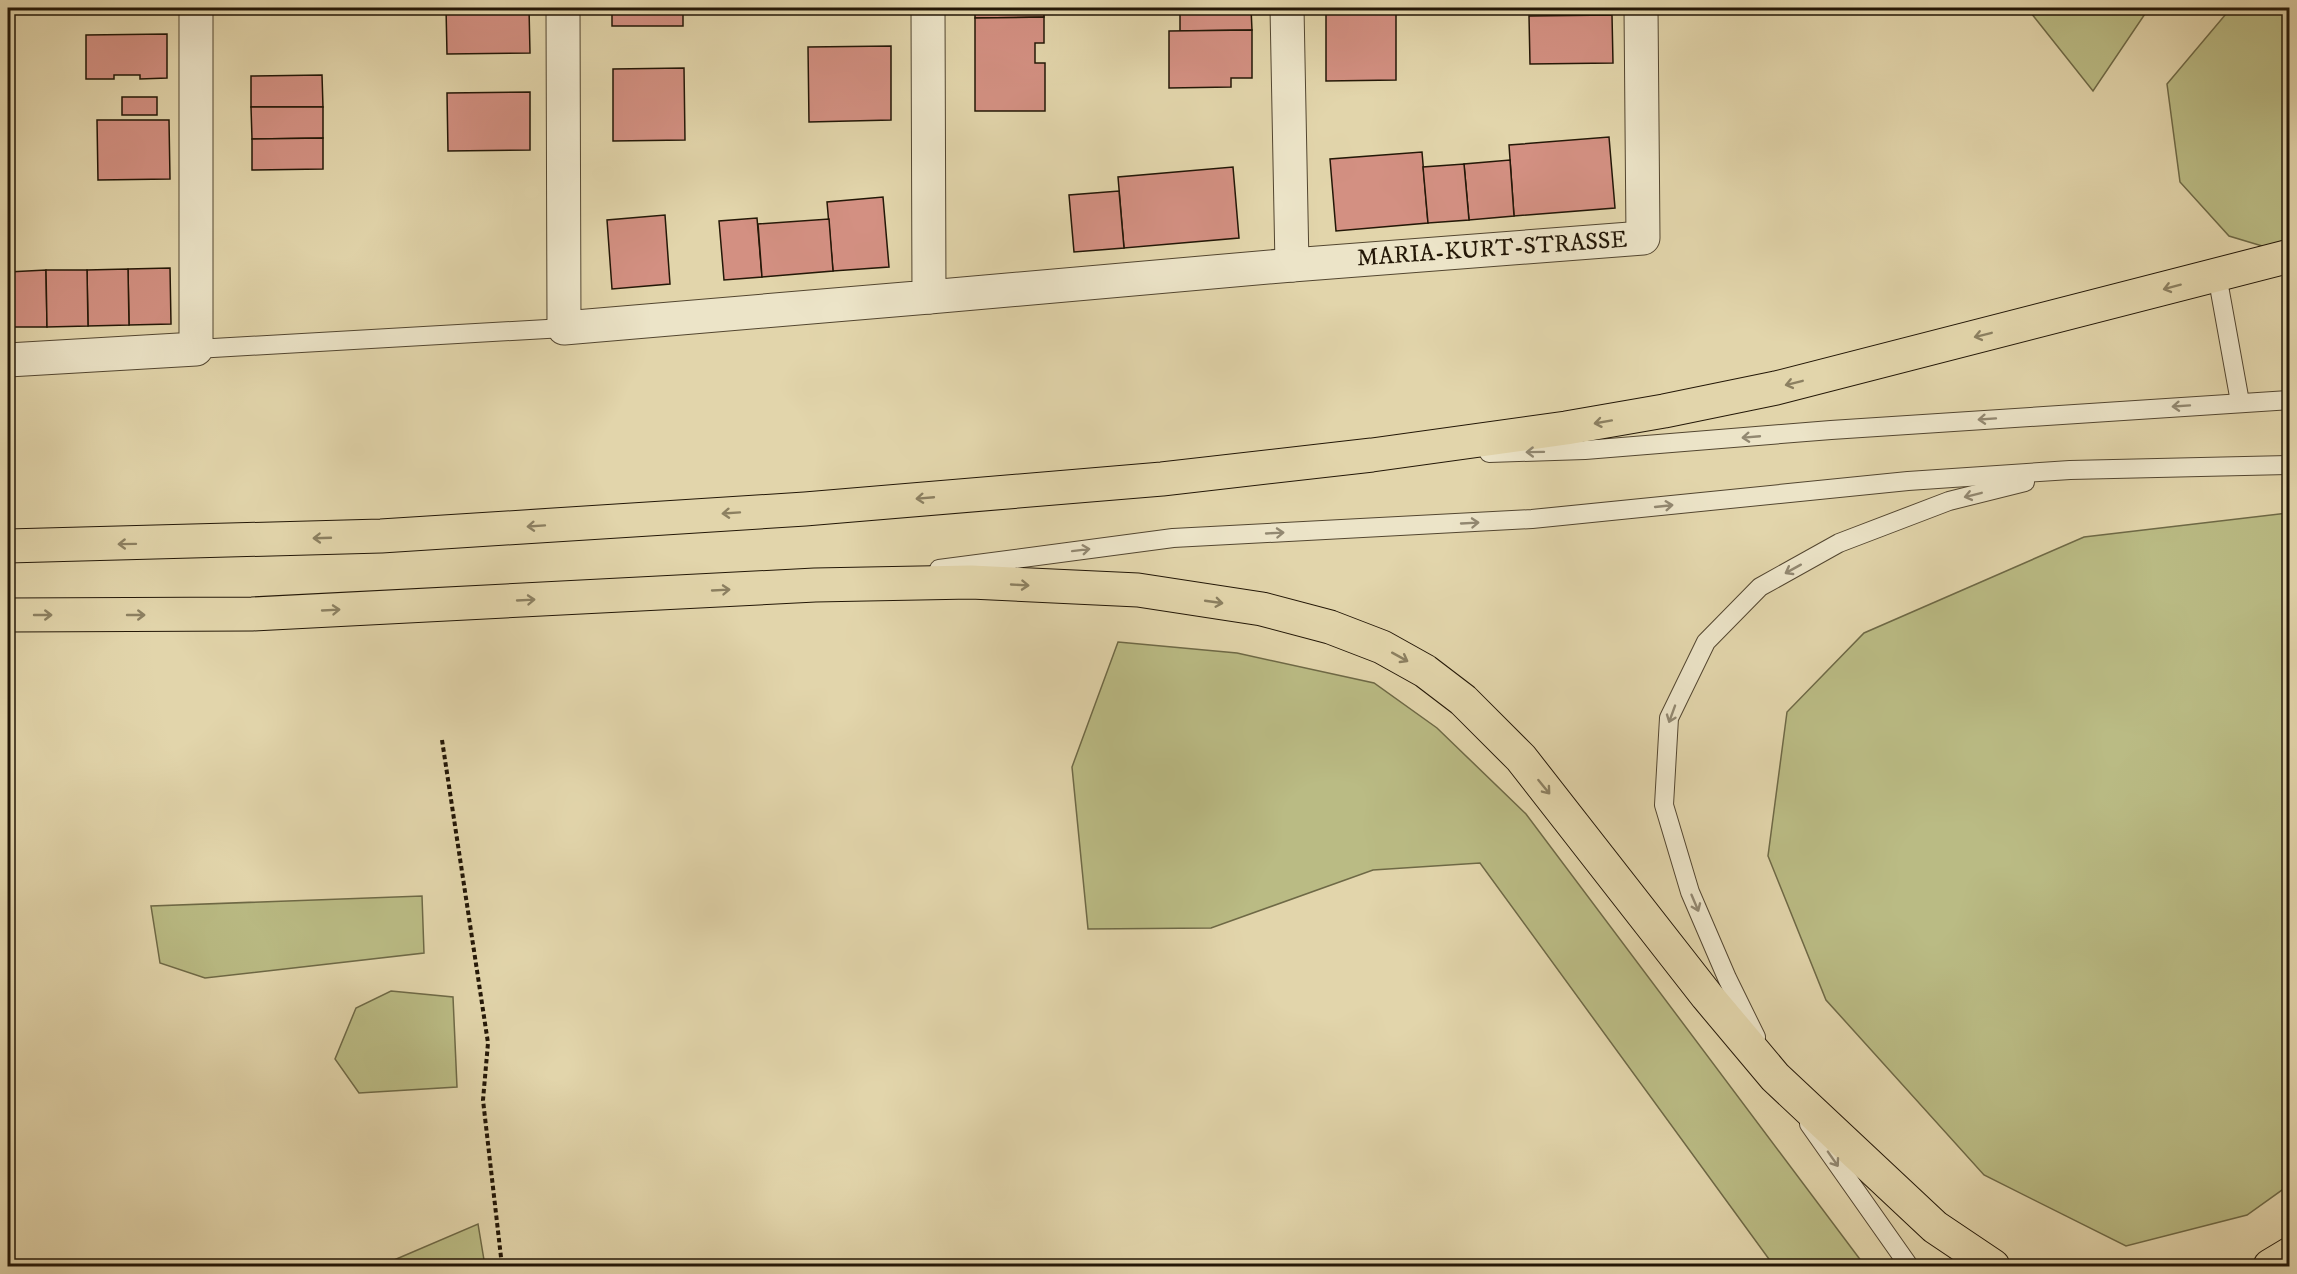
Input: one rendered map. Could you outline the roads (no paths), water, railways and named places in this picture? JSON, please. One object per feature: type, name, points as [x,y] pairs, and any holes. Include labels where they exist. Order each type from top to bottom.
[{"type":"main road","points":[[8,546],[381,536],[805,508],[1162,478],[1372,455],[1588,424],[1765,390],[2289,256]]},
{"type":"main road","points":[[8,615],[252,614],[815,585],[971,582],[1138,590],[1262,609],[1329,627],[1382,647],[1425,671],[1463,700],[1521,758],[1707,996],[1775,1077],[1935,1227],[1993,1266]]},
{"type":"main road","points":[[2270,1266],[2289,1254]]},
{"type":"street","points":[[8,360],[196,349],[196,8]]},
{"type":"street","points":[[563,8],[564,328]]},
{"type":"street","points":[[928,8],[929,297]]},
{"type":"street","points":[[1287,8],[1292,265]]},
{"type":"street","name":"MARIA-KURT-STRASSE","points":[[564,328],[1292,265],[1643,238],[1641,8]]},
{"type":"lane","points":[[2217,275],[2240,402]]},
{"type":"lane","points":[[196,349],[564,328]]},
{"type":"lane","points":[[1372,455],[1584,450],[1831,430],[2289,400]]},
{"type":"lane","points":[[815,585],[1173,538],[1532,519],[1908,481],[2070,470],[2289,465]]},
{"type":"lane","points":[[1909,1266],[1775,1077],[1727,978],[1690,892],[1664,805],[1669,718],[1706,642],[1760,587],[1839,543],[1949,501],[2070,470]]}]
